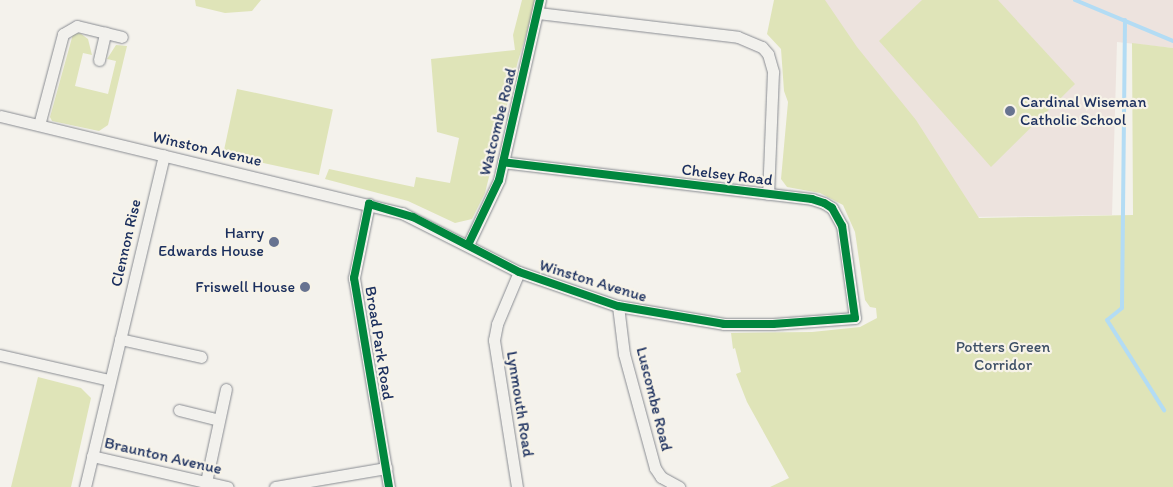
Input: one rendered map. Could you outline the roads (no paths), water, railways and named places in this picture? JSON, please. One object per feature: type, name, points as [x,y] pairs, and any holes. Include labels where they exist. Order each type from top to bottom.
[{"type":"street","name":"Watcombe Road","points":[[468,245],[494,195],[540,0]]},
{"type":"street","points":[[538,13],[738,37],[762,47],[768,54],[773,72],[768,194]]},
{"type":"street","points":[[39,125],[63,34],[77,26],[122,37]]},
{"type":"street","points":[[99,60],[105,33]]},
{"type":"street","name":"Winston Avenue","points":[[0,116],[369,204],[413,217],[518,272],[618,306],[724,324],[782,324],[855,318]]},
{"type":"street","name":"Clennon Rise","points":[[85,487],[164,155]]},
{"type":"street","name":"Chelsey Road","points":[[503,162],[812,198],[832,208],[842,226],[855,318]]},
{"type":"street","name":"Broad Park Road","points":[[369,204],[354,278],[389,487]]},
{"type":"street","name":"Lynmouth Road","points":[[517,487],[494,340],[518,272]]},
{"type":"street","name":"Luscombe Road","points":[[618,306],[624,354],[655,468],[661,477],[679,487]]},
{"type":"street","points":[[120,339],[201,357]]},
{"type":"street","points":[[0,355],[109,380]]},
{"type":"street","points":[[206,482],[226,390]]},
{"type":"street","points":[[178,410],[219,420]]},
{"type":"street","name":"Braunton Avenue","points":[[92,456],[227,487]]},
{"type":"street","points":[[275,487],[386,468]]},
{"type":"waterway","points":[[1075,0],[1173,41]]},
{"type":"waterway","points":[[1125,20],[1122,308],[1107,320],[1164,410]]},
{"type":"place","name":"Cardinal Wiseman Catholic School","points":[[1010,111]]},
{"type":"place","name":"Harry Edwards House","points":[[274,242]]},
{"type":"place","name":"Friswell House","points":[[305,287]]},
{"type":"park label","name":"Potters Green Corridor","points":[[1003,356]]}]
